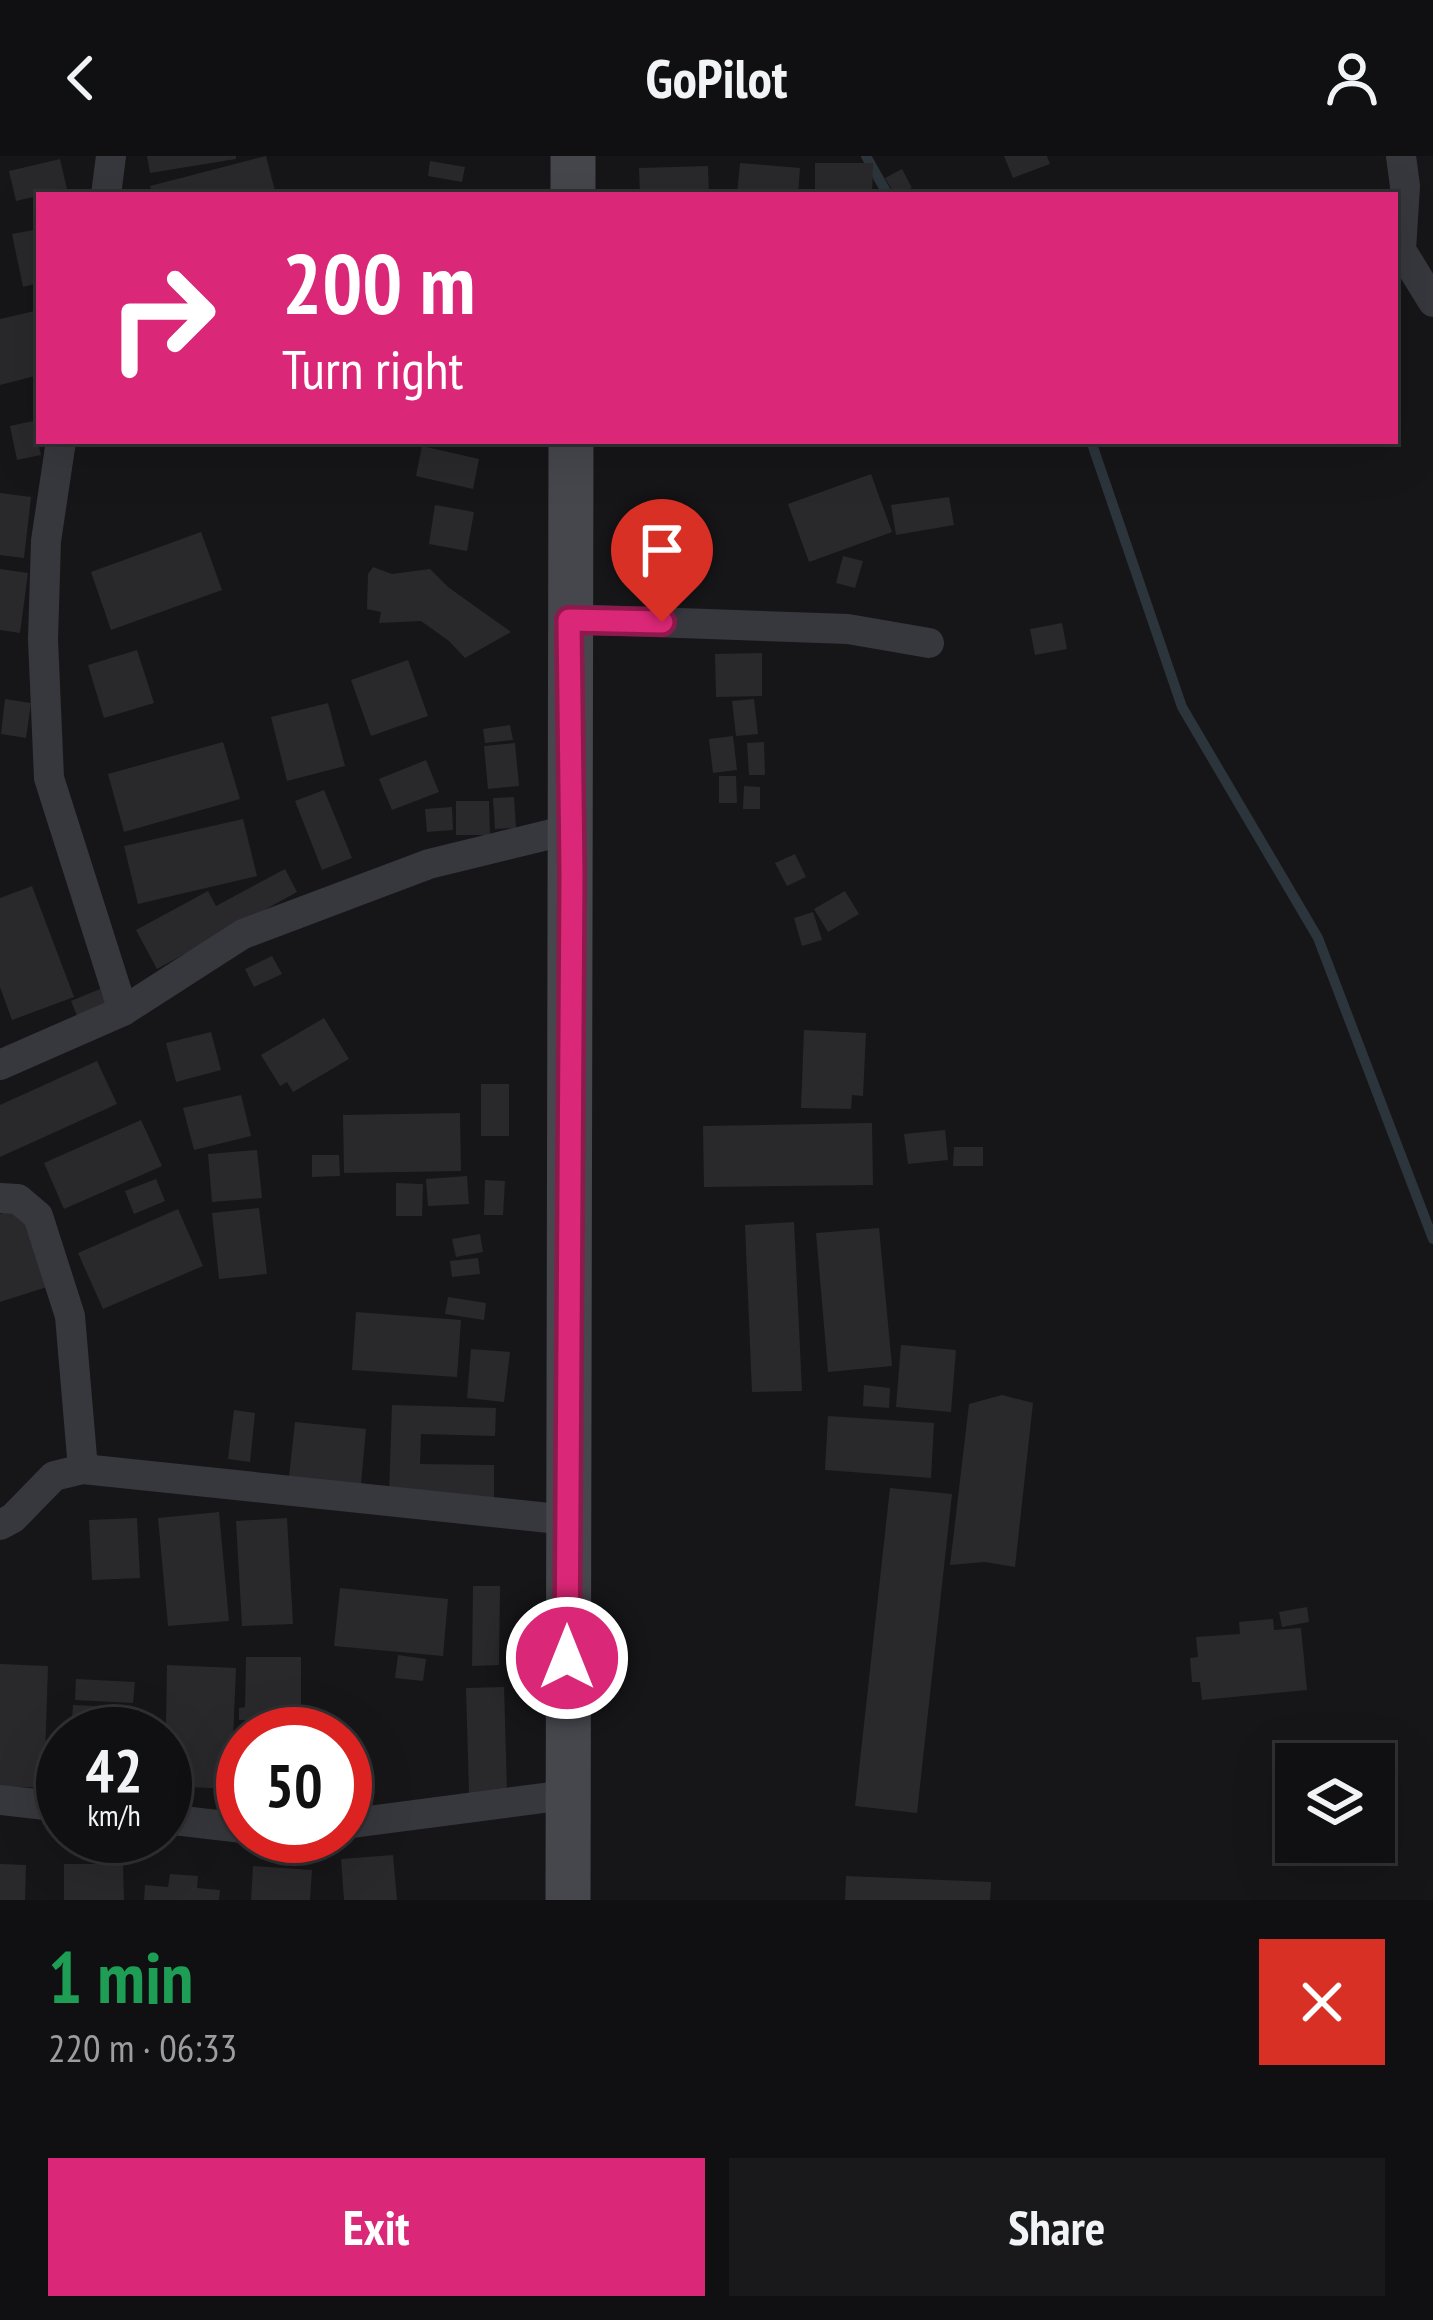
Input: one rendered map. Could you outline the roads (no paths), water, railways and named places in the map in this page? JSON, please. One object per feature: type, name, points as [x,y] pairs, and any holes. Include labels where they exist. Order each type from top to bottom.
[{"type":"main road","points":[[573,156],[573,192]]},
{"type":"main road","points":[[568,1900],[571,444]]},
{"type":"street","points":[[106,192],[111,156]]},
{"type":"street","points":[[1401,156],[1405,186],[1401,250],[1433,302]]},
{"type":"street","points":[[61,444],[46,541],[43,639],[49,778],[123,1011]]},
{"type":"street","points":[[569,620],[848,629],[929,643]]},
{"type":"street","points":[[0,1065],[123,1011],[244,934],[429,864],[572,829]]},
{"type":"street","points":[[0,1198],[18,1199],[38,1216],[70,1316],[83,1469]]},
{"type":"street","points":[[0,1525],[54,1476],[83,1469],[568,1520]]},
{"type":"street","points":[[372,1820],[566,1795]]},
{"type":"street","points":[[0,1800],[36,1804]]},
{"type":"waterway","points":[[866,156],[886,192]]},
{"type":"waterway","points":[[1092,444],[1182,707],[1318,938],[1433,1239]]}]
